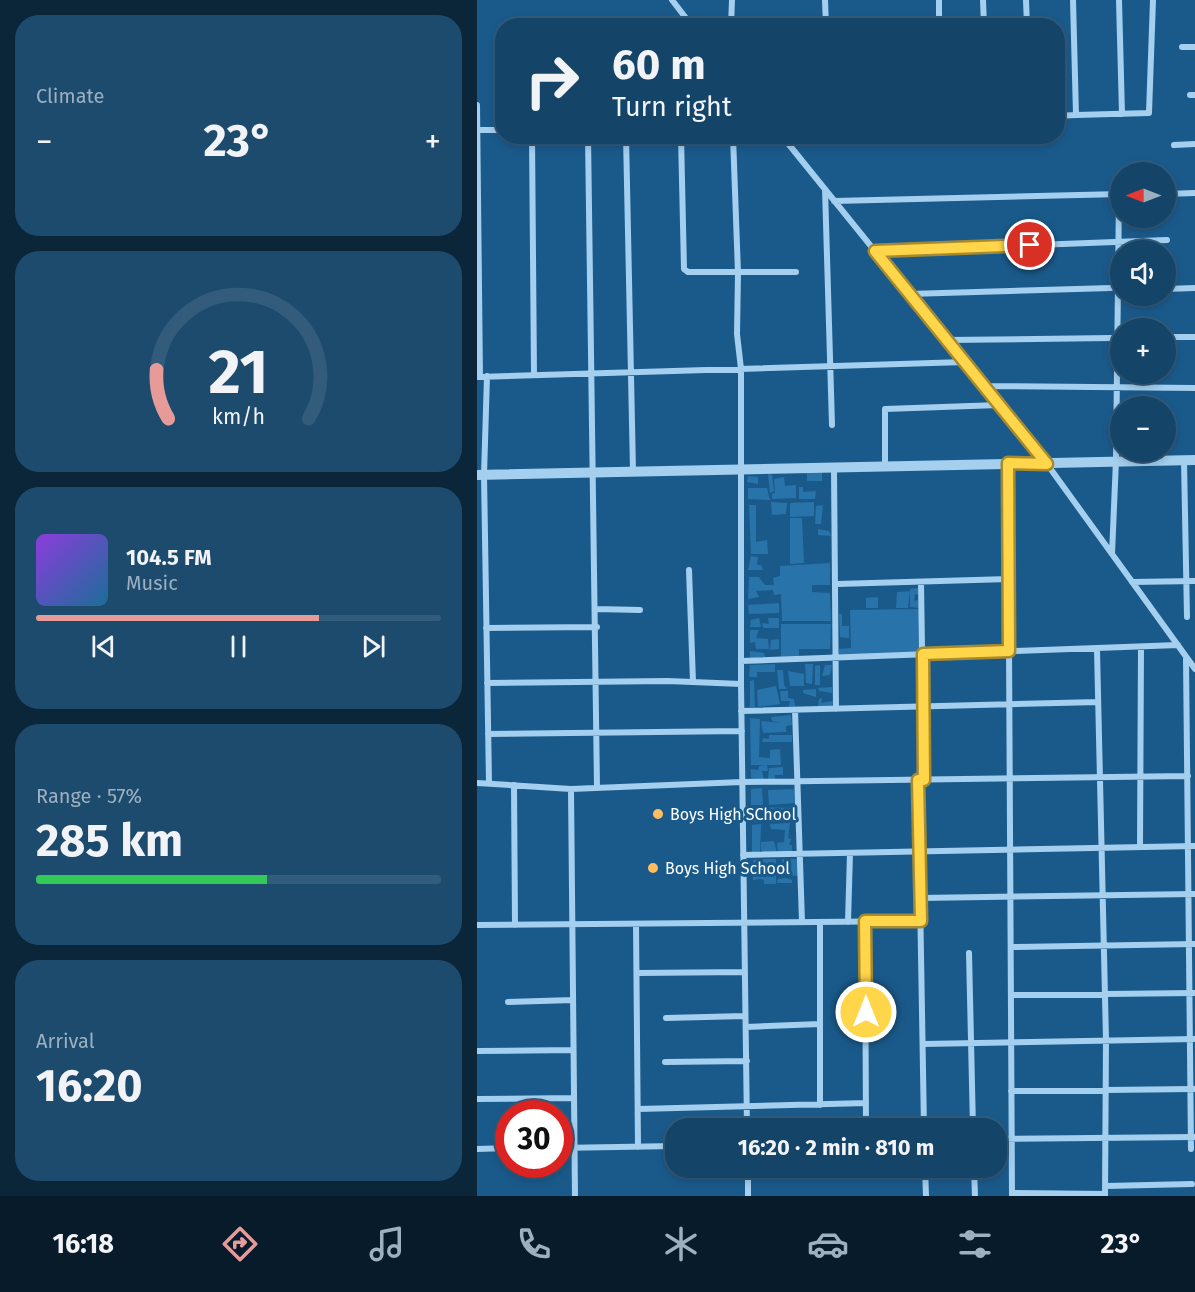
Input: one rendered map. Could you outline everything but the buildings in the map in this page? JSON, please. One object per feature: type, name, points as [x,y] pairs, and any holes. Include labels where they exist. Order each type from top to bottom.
[{"type":"street","points":[[672,0],[686,18]]},
{"type":"street","points":[[731,18],[732,0]]},
{"type":"street","points":[[825,0],[826,18]]},
{"type":"street","points":[[939,0],[939,18]]},
{"type":"street","points":[[983,0],[984,18]]},
{"type":"street","points":[[1026,0],[1027,18]]},
{"type":"street","points":[[1073,0],[1076,115]]},
{"type":"street","points":[[1119,0],[1122,114]]},
{"type":"street","points":[[1065,116],[1149,113],[1153,0]]},
{"type":"street","points":[[1182,46],[1195,47]]},
{"type":"street","points":[[477,105],[480,475],[486,593],[489,783]]},
{"type":"street","points":[[477,130],[495,130]]},
{"type":"street","points":[[532,144],[534,375]]},
{"type":"street","points":[[588,144],[589,374],[597,609],[597,788]]},
{"type":"street","points":[[626,144],[633,471]]},
{"type":"street","points":[[681,144],[684,269],[688,272],[796,272]]},
{"type":"street","points":[[733,144],[738,273],[737,334],[741,369],[741,711],[747,1118]]},
{"type":"street","points":[[788,144],[1047,464],[1195,669]]},
{"type":"street","points":[[1174,145],[1195,144]]},
{"type":"street","points":[[825,189],[832,425]]},
{"type":"street","points":[[1176,194],[1195,193]]},
{"type":"street","points":[[834,201],[1110,194]]},
{"type":"street","points":[[875,251],[1110,242]]},
{"type":"street","points":[[909,294],[1110,288]]},
{"type":"street","points":[[1176,289],[1195,288]]},
{"type":"street","points":[[1117,396],[1118,306]]},
{"type":"street","points":[[1176,336],[1195,336]]},
{"type":"street","points":[[947,340],[1110,338]]},
{"type":"street","points":[[481,377],[965,362]]},
{"type":"street","points":[[984,386],[1195,388]]},
{"type":"street","points":[[885,467],[885,409],[999,405]]},
{"type":"street","points":[[480,475],[742,468],[834,469],[1110,460]]},
{"type":"street","points":[[1187,617],[1189,460]]},
{"type":"street","points":[[1111,554],[1116,462]]},
{"type":"street","points":[[1008,463],[1012,1194],[1105,1192],[1192,1184]]},
{"type":"street","points":[[834,469],[837,584],[836,709]]},
{"type":"street","points":[[689,570],[693,682]]},
{"type":"street","points":[[837,584],[1009,579]]},
{"type":"street","points":[[1132,582],[1195,581]]},
{"type":"street","points":[[921,582],[923,708],[919,851],[924,1118]]},
{"type":"street","points":[[477,594],[486,593]]},
{"type":"street","points":[[597,609],[640,610]]},
{"type":"street","points":[[486,628],[597,627]]},
{"type":"street","points":[[741,661],[1097,650],[1178,645]]},
{"type":"street","points":[[1140,847],[1141,647]]},
{"type":"street","points":[[1097,650],[1106,1040],[1105,1192]]},
{"type":"street","points":[[1185,656],[1192,846],[1193,1137],[1191,1149]]},
{"type":"street","points":[[487,683],[693,682],[741,684]]},
{"type":"street","points":[[741,711],[1098,702]]},
{"type":"street","points":[[795,710],[802,922]]},
{"type":"street","points":[[488,734],[742,731]]},
{"type":"street","points":[[477,783],[571,789],[742,782],[1188,776]]},
{"type":"street","points":[[513,785],[515,925]]},
{"type":"street","points":[[571,789],[575,1196]]},
{"type":"street","points":[[743,855],[1192,846]]},
{"type":"street","points":[[848,922],[850,853]]},
{"type":"street","points":[[920,898],[1192,894]]},
{"type":"street","points":[[865,921],[866,1118]]},
{"type":"street","points":[[477,925],[921,921]]},
{"type":"street","points":[[820,922],[820,1105]]},
{"type":"street","points":[[636,924],[638,1147]]},
{"type":"street","points":[[1011,947],[1192,944]]},
{"type":"street","points":[[969,953],[973,1118]]},
{"type":"street","points":[[636,973],[745,972]]},
{"type":"street","points":[[1011,995],[1192,993]]},
{"type":"street","points":[[508,1002],[573,1000]]},
{"type":"street","points":[[666,1018],[745,1016]]},
{"type":"street","points":[[745,1027],[820,1024]]},
{"type":"street","points":[[923,1044],[1193,1039]]},
{"type":"street","points":[[477,1051],[573,1050]]},
{"type":"street","points":[[665,1062],[747,1062]]},
{"type":"street","points":[[1011,1091],[1193,1089]]},
{"type":"street","points":[[477,1099],[574,1098]]},
{"type":"street","points":[[638,1109],[866,1102]]},
{"type":"street","points":[[1007,1139],[1193,1137]]},
{"type":"street","points":[[574,1148],[665,1146]]},
{"type":"street","points":[[477,1149],[495,1148]]},
{"type":"street","points":[[748,1178],[748,1196]]},
{"type":"street","points":[[925,1178],[926,1196]]},
{"type":"street","points":[[974,1178],[975,1196]]},
{"type":"place","name":"Boys High SChool","points":[[658,814]]},
{"type":"place","name":"Boys High School","points":[[653,868]]},
{"type":"route","points":[[866,1012],[865,921],[921,921],[918,780],[924,780],[923,654],[1009,651],[1008,463],[1047,464],[875,251],[1030,245]]}]
